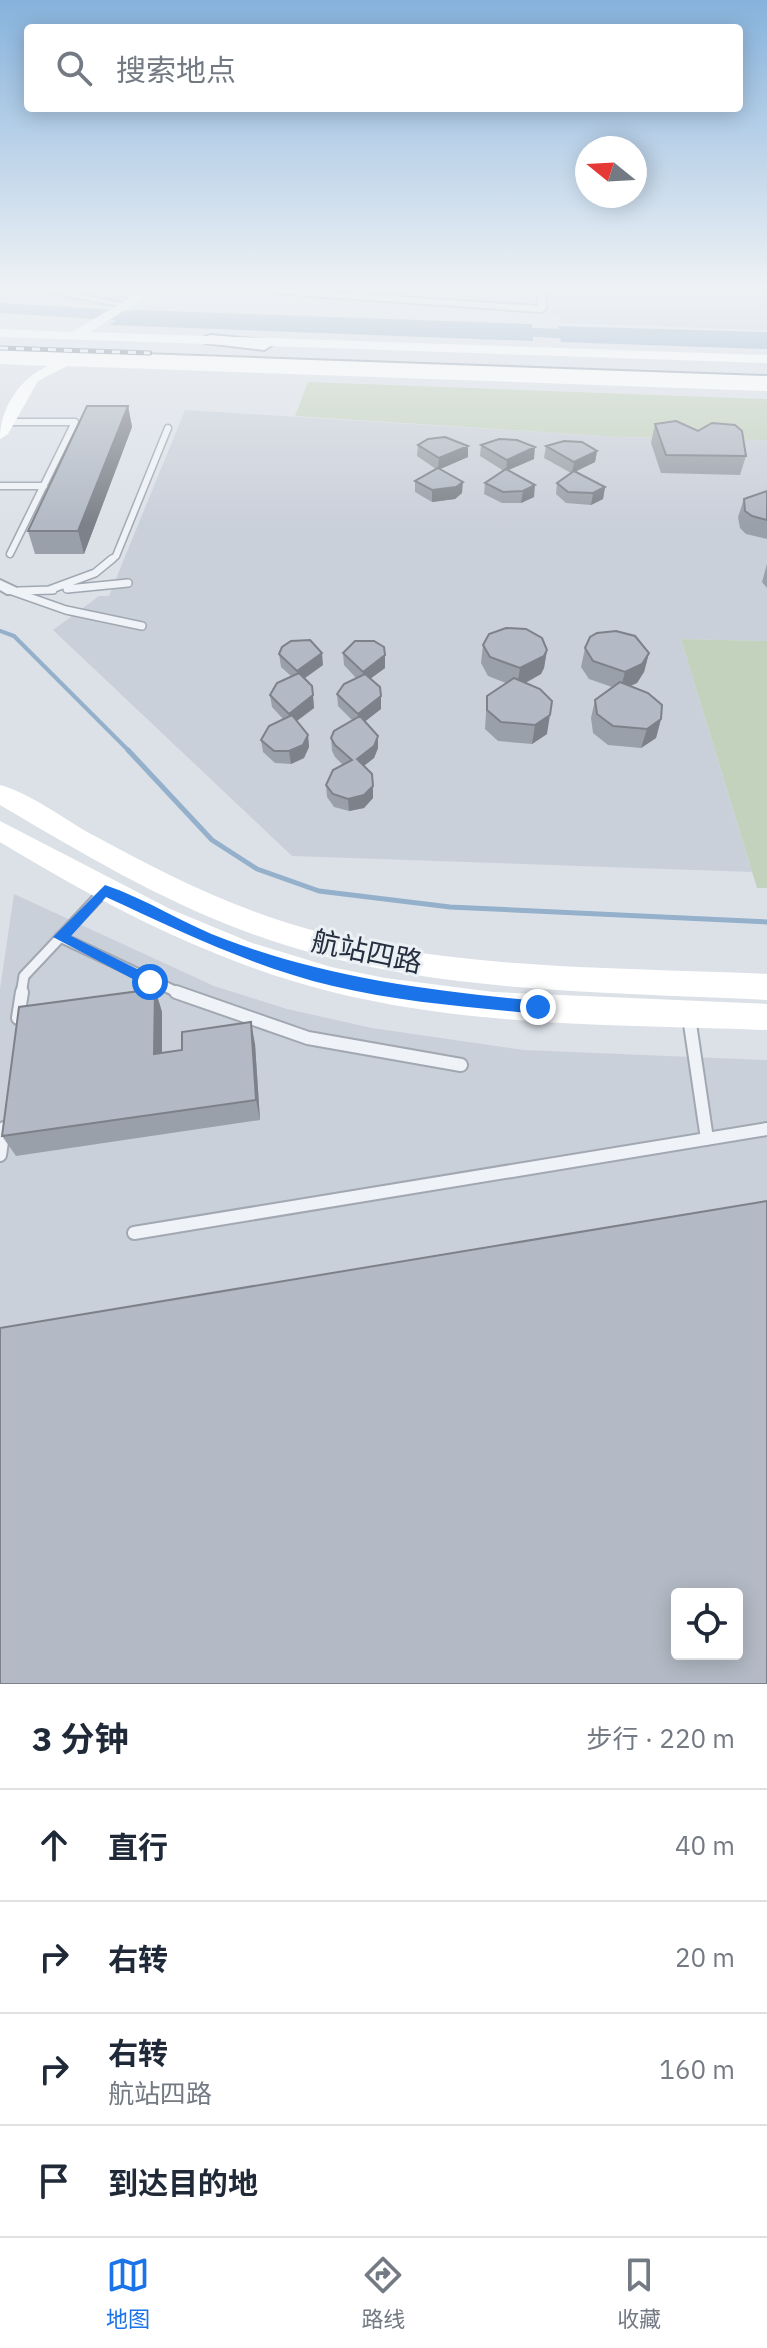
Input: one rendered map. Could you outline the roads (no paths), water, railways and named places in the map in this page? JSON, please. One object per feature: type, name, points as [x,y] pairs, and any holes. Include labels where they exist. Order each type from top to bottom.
[{"type":"main road","points":[[29,367],[32,378]]},
{"type":"main road","points":[[4,428],[32,378],[59,367]]},
{"type":"main road","points":[[175,367],[767,387]]},
{"type":"main road","points":[[283,367],[767,381]]},
{"type":"main road","points":[[464,377],[520,373]]},
{"type":"main road","name":"航站四路","points":[[0,794],[154,880],[260,925],[311,941],[397,960],[462,968],[767,987]]},
{"type":"main road","name":"航站四路","points":[[0,830],[105,890],[222,945],[332,979],[475,1003],[767,1017]]},
{"type":"lane","points":[[4,428],[75,422],[10,554]]},
{"type":"lane","points":[[49,590],[95,573],[116,556],[168,428]]},
{"type":"lane","points":[[0,486],[44,486]]},
{"type":"lane","points":[[6,588],[49,590],[128,583]]},
{"type":"lane","points":[[6,588],[66,610],[142,626]]},
{"type":"lane","points":[[16,1036],[24,976],[105,890]]},
{"type":"lane","points":[[60,937],[150,982],[286,1032],[367,1052],[461,1065]]},
{"type":"lane","points":[[688,1014],[707,1139]]},
{"type":"lane","points":[[0,1155],[6,1110]]},
{"type":"lane","points":[[134,1233],[767,1129]]},
{"type":"waterway","points":[[0,631],[14,636],[128,750]]},
{"type":"waterway","points":[[128,750],[212,840],[257,869],[319,891],[450,907],[767,922]]}]
